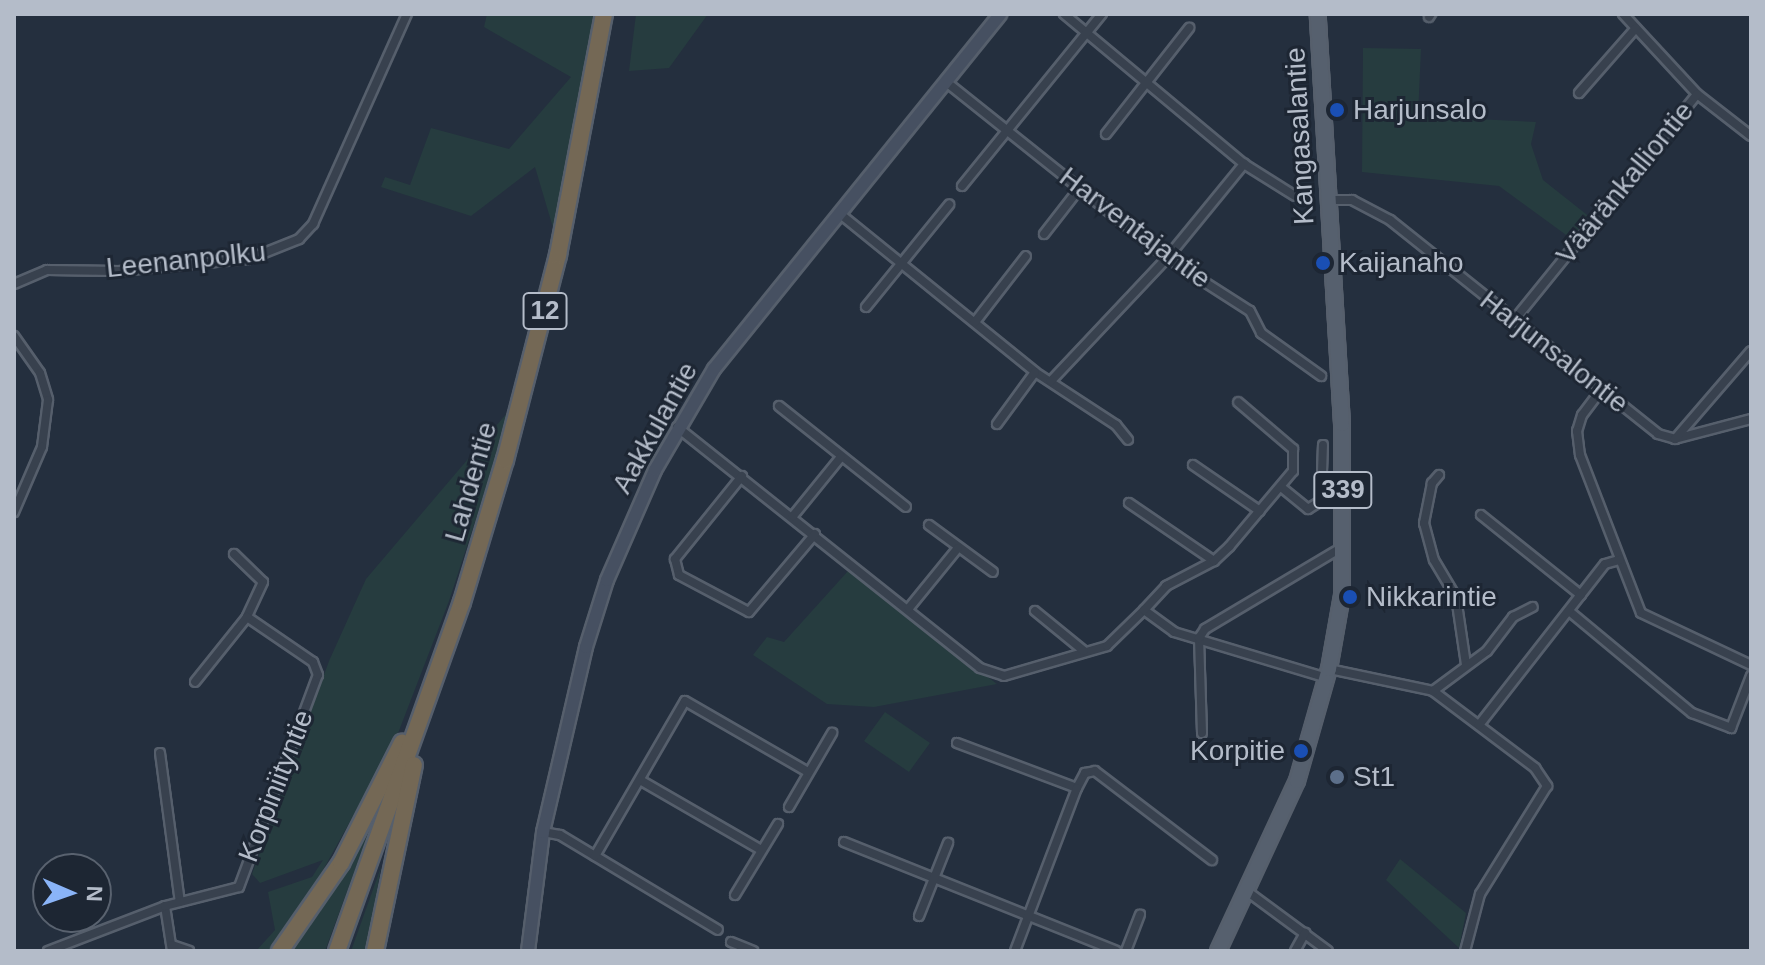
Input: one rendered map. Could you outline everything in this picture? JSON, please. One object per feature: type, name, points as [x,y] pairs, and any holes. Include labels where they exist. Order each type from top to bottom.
[{"type":"highway","name":"Lahdentie","points":[[337,951],[462,602],[543,320],[604,14]]},
{"type":"highway","points":[[280,951],[359,831],[462,602]]},
{"type":"highway","points":[[375,951],[401,814],[462,602]]},
{"type":"main road","name":"Kangasalantie","points":[[1218,951],[1296,786],[1328,674],[1342,595],[1344,534],[1318,14]]},
{"type":"street","name":"Leenanpolku","points":[[14,284],[47,270],[119,271],[249,259],[299,239],[313,224],[407,14]]},
{"type":"street","name":"Aakkulantie","points":[[528,951],[543,832],[596,612],[633,517],[677,427],[714,369],[1000,14]]},
{"type":"street","points":[[1064,14],[1244,164],[1295,196]]},
{"type":"street","points":[[962,186],[1102,14]]},
{"type":"street","name":"Vääränkalliontie","points":[[1515,319],[1697,94],[1623,14]]},
{"type":"street","points":[[1106,134],[1189,28]]},
{"type":"street","points":[[1579,93],[1636,28]]},
{"type":"street","name":"Harventajantie","points":[[945,81],[1167,258],[1250,311],[1261,333],[1321,376]]},
{"type":"street","points":[[1697,94],[1751,136]]},
{"type":"street","points":[[1051,381],[1167,258],[1244,164]]},
{"type":"street","points":[[1044,234],[1079,189]]},
{"type":"street","name":"Harjunsalontie","points":[[1329,200],[1352,200],[1383,216],[1658,434],[1675,439]]},
{"type":"street","points":[[866,307],[949,205]]},
{"type":"street","points":[[839,213],[1035,372],[1116,425],[1128,440]]},
{"type":"street","points":[[975,322],[1026,256]]},
{"type":"street","points":[[14,336],[40,373],[48,400],[42,447],[14,512]]},
{"type":"street","points":[[1675,439],[1751,351]]},
{"type":"street","points":[[997,424],[1035,372]]},
{"type":"street","points":[[1601,390],[1577,431],[1580,455],[1641,613],[1751,665]]},
{"type":"street","points":[[677,427],[909,608],[980,668],[1004,676],[1107,646],[1166,586],[1214,561],[1281,487],[1293,471],[1293,449],[1238,402]]},
{"type":"street","points":[[779,406],[906,507]]},
{"type":"street","points":[[1675,439],[1751,419]]},
{"type":"street","points":[[1281,487],[1308,509],[1321,501],[1323,445]]},
{"type":"street","points":[[793,516],[841,457]]},
{"type":"street","points":[[1193,465],[1260,511]]},
{"type":"street","points":[[1439,475],[1432,483],[1424,523],[1434,560],[1456,597],[1466,665]]},
{"type":"street","points":[[742,476],[675,559],[679,575],[749,612],[815,534]]},
{"type":"street","points":[[1129,503],[1214,561]]},
{"type":"street","points":[[1481,515],[1581,595]]},
{"type":"street","points":[[929,525],[993,572]]},
{"type":"street","points":[[909,608],[958,548]]},
{"type":"street","points":[[1202,733],[1199,638],[1209,626],[1336,551]]},
{"type":"street","points":[[195,682],[247,617],[263,582],[234,554]]},
{"type":"street","points":[[1479,725],[1605,564],[1619,560]]},
{"type":"street","points":[[1433,691],[1487,651],[1513,617],[1533,607]]},
{"type":"street","points":[[1144,610],[1174,632],[1328,674],[1433,691],[1535,768],[1547,786],[1480,894],[1465,951]]},
{"type":"street","points":[[1035,611],[1084,651]]},
{"type":"street","points":[[1569,611],[1692,713],[1731,728],[1751,676]]},
{"type":"street","name":"Korpiniityntie","points":[[48,951],[165,906],[239,887],[318,675],[301,652],[247,617]]},
{"type":"street","points":[[595,856],[685,701],[808,772]]},
{"type":"street","points":[[789,807],[832,733]]},
{"type":"street","points":[[957,743],[1077,788]]},
{"type":"street","points":[[160,753],[180,902]]},
{"type":"street","points":[[1015,951],[1085,773],[1095,771],[1212,860]]},
{"type":"street","points":[[640,780],[761,850]]},
{"type":"street","points":[[735,895],[778,824]]},
{"type":"street","points":[[543,832],[560,835],[718,930]]},
{"type":"street","points":[[844,842],[1116,951]]},
{"type":"street","points":[[919,916],[948,843]]},
{"type":"street","points":[[1248,892],[1328,951]]},
{"type":"street","points":[[165,906],[172,948],[189,951]]},
{"type":"street","points":[[1126,951],[1140,915]]},
{"type":"street","points":[[1295,951],[1305,933]]},
{"type":"street","points":[[731,942],[753,951]]},
{"type":"green space","points":[[487,14],[595,14],[554,231],[535,167],[471,216],[381,187],[385,177],[410,185],[431,128],[509,149],[571,77],[484,27]]},
{"type":"green space","points":[[636,14],[708,14],[669,68],[629,71]]},
{"type":"green space","points":[[1363,48],[1421,49],[1418,116],[1536,122],[1531,144],[1543,180],[1591,218],[1573,240],[1499,186],[1362,172]]},
{"type":"green space","points":[[513,406],[449,601],[395,741],[304,904],[271,951],[256,951],[275,930],[268,892],[312,877],[323,860],[260,883],[252,874],[329,661],[366,579]]},
{"type":"green space","points":[[848,571],[997,684],[874,707],[827,704],[753,655],[767,637],[784,642]]},
{"type":"green space","points":[[885,712],[930,743],[909,772],[864,741]]},
{"type":"green space","points":[[373,821],[325,951],[290,951],[320,912]]},
{"type":"green space","points":[[1400,859],[1466,913],[1459,948],[1386,880]]},
{"type":"green space","points":[[381,867],[367,951],[351,951]]},
{"type":"place","name":"Harjunsalo","points":[[1337,110]]},
{"type":"place","name":"Kaijanaho","points":[[1323,263]]},
{"type":"place","name":"Nikkarintie","points":[[1350,597]]},
{"type":"place","name":"Korpitie","points":[[1301,751]]},
{"type":"place","name":"St1","points":[[1337,777]]}]
